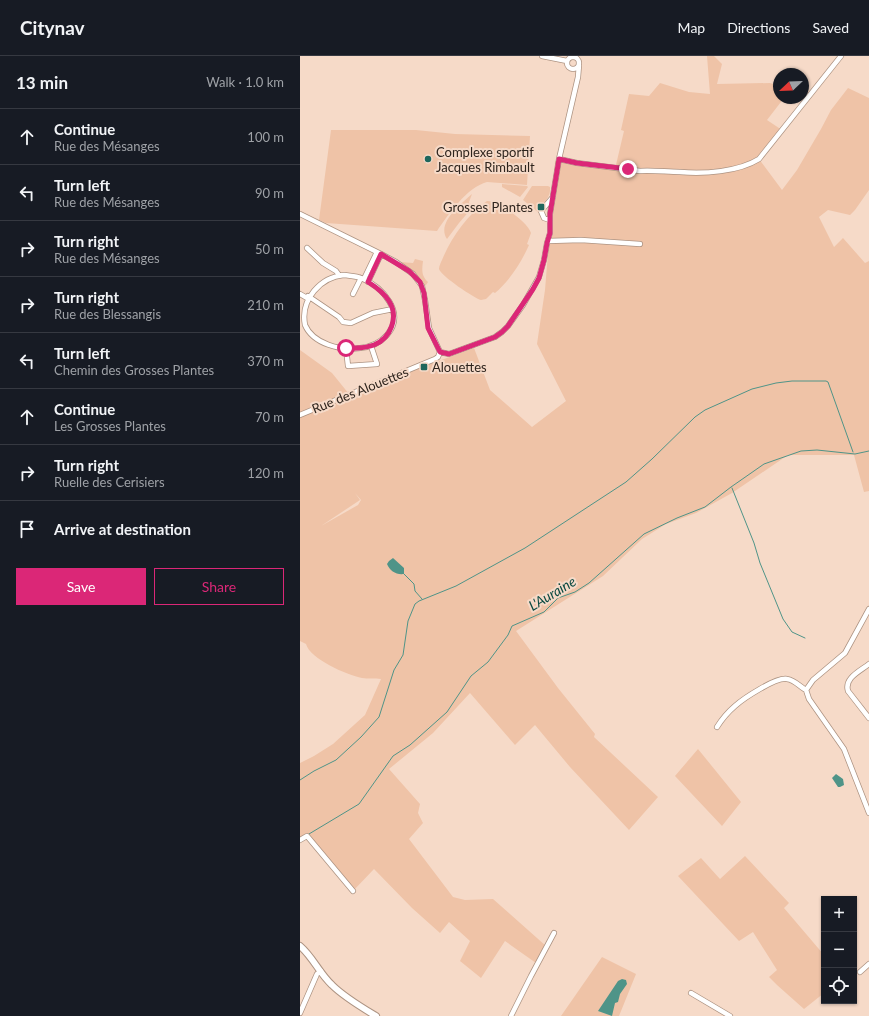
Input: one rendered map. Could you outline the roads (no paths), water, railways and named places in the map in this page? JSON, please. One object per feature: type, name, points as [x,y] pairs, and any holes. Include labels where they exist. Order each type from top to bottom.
[{"type":"main road","points":[[300,946],[310,955],[331,985],[376,1016]]},
{"type":"street","points":[[542,56],[567,61]]},
{"type":"street","points":[[559,159],[577,163],[640,171],[712,172],[751,164],[759,159],[841,56]]},
{"type":"street","points":[[300,215],[379,253],[409,271],[420,282],[424,293],[428,328],[440,352],[449,354],[495,337],[508,326],[523,305],[539,278],[544,260],[550,233],[552,197],[559,159],[578,77],[579,62],[577,57],[571,57],[567,61]]},
{"type":"street","points":[[567,61],[568,67],[574,69],[578,77]]},
{"type":"street","points":[[574,69],[579,65]]},
{"type":"street","points":[[550,220],[544,218],[541,211],[552,197]]},
{"type":"street","points":[[548,241],[581,240],[640,244]]},
{"type":"street","points":[[307,248],[323,263],[336,271],[339,276]]},
{"type":"street","points":[[353,294],[364,280],[379,253]]},
{"type":"street","points":[[339,276],[353,276],[364,280],[386,297],[393,309],[394,316],[390,331],[381,341],[371,346],[360,348],[330,346],[311,334],[302,324],[303,312],[307,297],[319,283],[339,276]]},
{"type":"street","points":[[300,294],[348,324],[373,313],[393,309]]},
{"type":"street","points":[[346,348],[348,366],[377,364],[371,346]]},
{"type":"street","name":"Rue des Alouettes","points":[[300,415],[435,359],[438,357],[440,352]]},
{"type":"street","points":[[806,690],[812,680],[845,653],[869,609]]},
{"type":"street","points":[[869,664],[850,679],[847,683],[847,687],[848,691],[869,717]]},
{"type":"street","points":[[717,727],[722,719],[741,700],[779,680],[790,680],[806,690],[809,699],[844,749],[869,813]]},
{"type":"street","points":[[300,840],[307,836],[353,892]]},
{"type":"street","points":[[511,1016],[554,933]]},
{"type":"street","points":[[860,972],[869,964]]},
{"type":"street","points":[[300,1013],[316,974],[321,971]]},
{"type":"street","points":[[691,993],[730,1016]]},
{"type":"water","points":[[393,558],[404,568],[404,574],[392,571],[388,566],[387,564]]},
{"type":"water","points":[[836,774],[843,779],[844,785],[840,787],[838,787],[832,778]]},
{"type":"water","points":[[622,979],[626,980],[627,984],[620,994],[618,1002],[615,1003],[612,1016],[598,1011],[618,981]]},
{"type":"waterway","points":[[300,780],[336,760],[361,737],[379,717],[394,670],[403,655],[408,621],[415,604],[456,586],[525,548],[626,482],[695,417],[705,410],[752,389],[776,383],[792,381],[826,381],[828,382],[853,452]]},
{"type":"waterway","name":"L'Auraine","points":[[309,834],[359,804],[393,756],[410,745],[447,712],[471,676],[488,662],[508,635],[512,626],[544,612],[558,598],[575,592],[589,583],[644,534],[677,518],[705,507],[764,464],[801,451],[817,450],[855,454],[869,451]]},
{"type":"waterway","points":[[732,488],[783,619],[792,632],[805,638]]},
{"type":"waterway","points":[[404,574],[414,584],[415,591],[422,599]]},
{"type":"place","name":"Complexe sportif Jacques Rimbault","points":[[428,159]]},
{"type":"place","name":"Grosses Plantes","points":[[541,207]]},
{"type":"place","name":"Alouettes","points":[[424,367]]}]
